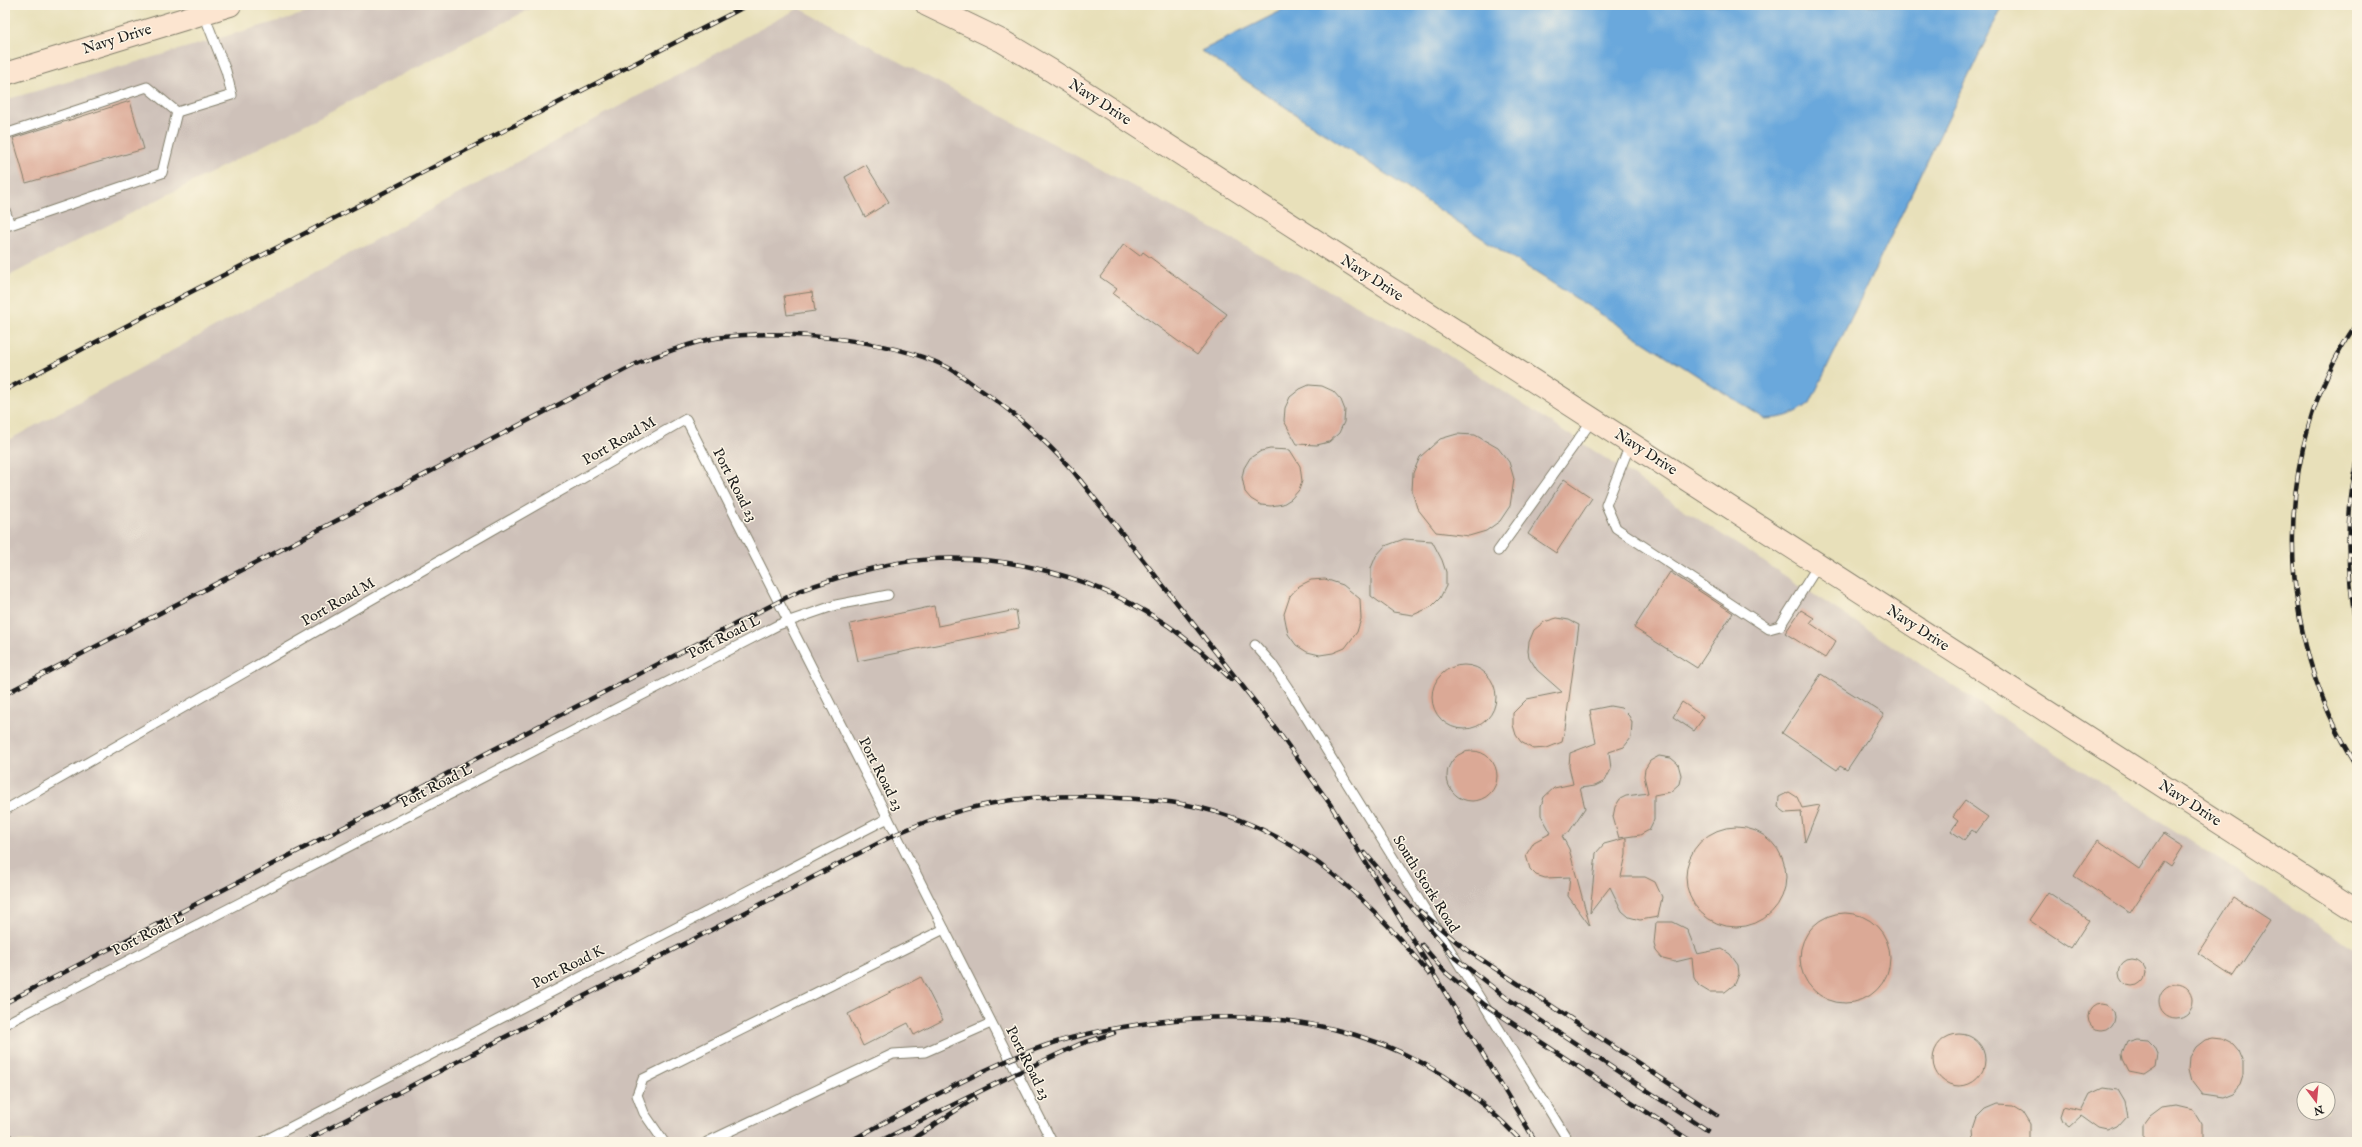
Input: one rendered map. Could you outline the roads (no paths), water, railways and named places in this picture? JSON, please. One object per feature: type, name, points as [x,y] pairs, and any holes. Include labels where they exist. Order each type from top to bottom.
[{"type":"street","name":"Navy Drive","points":[[5,74],[203,9],[230,5]]},
{"type":"street","name":"Navy Drive","points":[[927,5],[1002,41],[1052,70],[1220,180],[1594,418],[2357,911]]},
{"type":"lane","points":[[176,112],[232,96],[226,71],[203,9]]},
{"type":"lane","points":[[5,134],[147,87],[176,112]]},
{"type":"lane","points":[[5,210],[10,225],[162,173],[176,112]]},
{"type":"lane","points":[[1498,551],[1594,418]]},
{"type":"lane","name":"Port Road 23","points":[[686,419],[1052,1142]]},
{"type":"lane","name":"Port Road M","points":[[5,810],[686,419]]},
{"type":"lane","points":[[1631,442],[1606,505],[1616,528],[1769,629],[1780,626],[1819,564]]},
{"type":"lane","name":"Port Road L","points":[[5,1024],[788,621],[836,605],[888,595]]},
{"type":"lane","name":"South Stork Road","points":[[1254,645],[1272,664],[1288,688],[1569,1142]]},
{"type":"lane","name":"Port Road K","points":[[262,1142],[888,818]]},
{"type":"lane","points":[[664,1142],[644,1113],[638,1095],[643,1079],[944,929]]},
{"type":"lane","points":[[707,1142],[893,1054],[925,1052],[992,1023]]},
{"type":"lane","points":[[5,1134],[9,1142]]},
{"type":"water","points":[[1293,5],[2003,5],[1810,403],[1789,415],[1765,419],[1488,242],[1201,51]]},
{"type":"railway","points":[[5,390],[183,296],[748,5]]},
{"type":"railway","points":[[2357,323],[2328,373],[2308,428],[2296,485],[2293,544],[2297,602],[2310,660],[2330,714],[2357,765]]},
{"type":"railway","points":[[5,694],[638,363],[696,343],[716,338],[741,335],[801,335],[832,338],[894,349],[945,366],[961,375],[1002,405],[1039,436],[1073,471],[1277,730],[1330,804],[1536,1142]]},
{"type":"railway","points":[[2357,463],[2350,505],[2348,548],[2351,590],[2357,632]]},
{"type":"railway","points":[[5,1003],[799,591],[860,571],[885,565],[932,559],[966,559],[1001,562],[1035,568],[1068,577],[1100,589],[1132,604],[1161,621],[1189,641],[1231,679]]},
{"type":"railway","points":[[303,1142],[896,834],[922,823],[947,815],[997,802],[1076,796],[1158,801],[1176,803],[1216,812],[1252,825],[1287,843],[1319,864],[1349,888],[1404,944],[1429,974]]},
{"type":"railway","points":[[1365,853],[1455,958],[1508,999],[1707,1130]]},
{"type":"railway","points":[[1420,911],[1464,948],[1717,1115]]},
{"type":"railway","points":[[1422,945],[1445,972],[1485,1005],[1692,1142]]},
{"type":"railway","points":[[848,1142],[971,1077],[1047,1045],[1074,1037],[1115,1028],[1156,1022],[1208,1018],[1259,1018],[1308,1024],[1355,1035],[1400,1052],[1443,1075],[1484,1105],[1522,1142]]},
{"type":"railway","points":[[878,1142],[1017,1073],[1080,1044],[1114,1033]]},
{"type":"railway","points":[[908,1142],[975,1098]]}]
